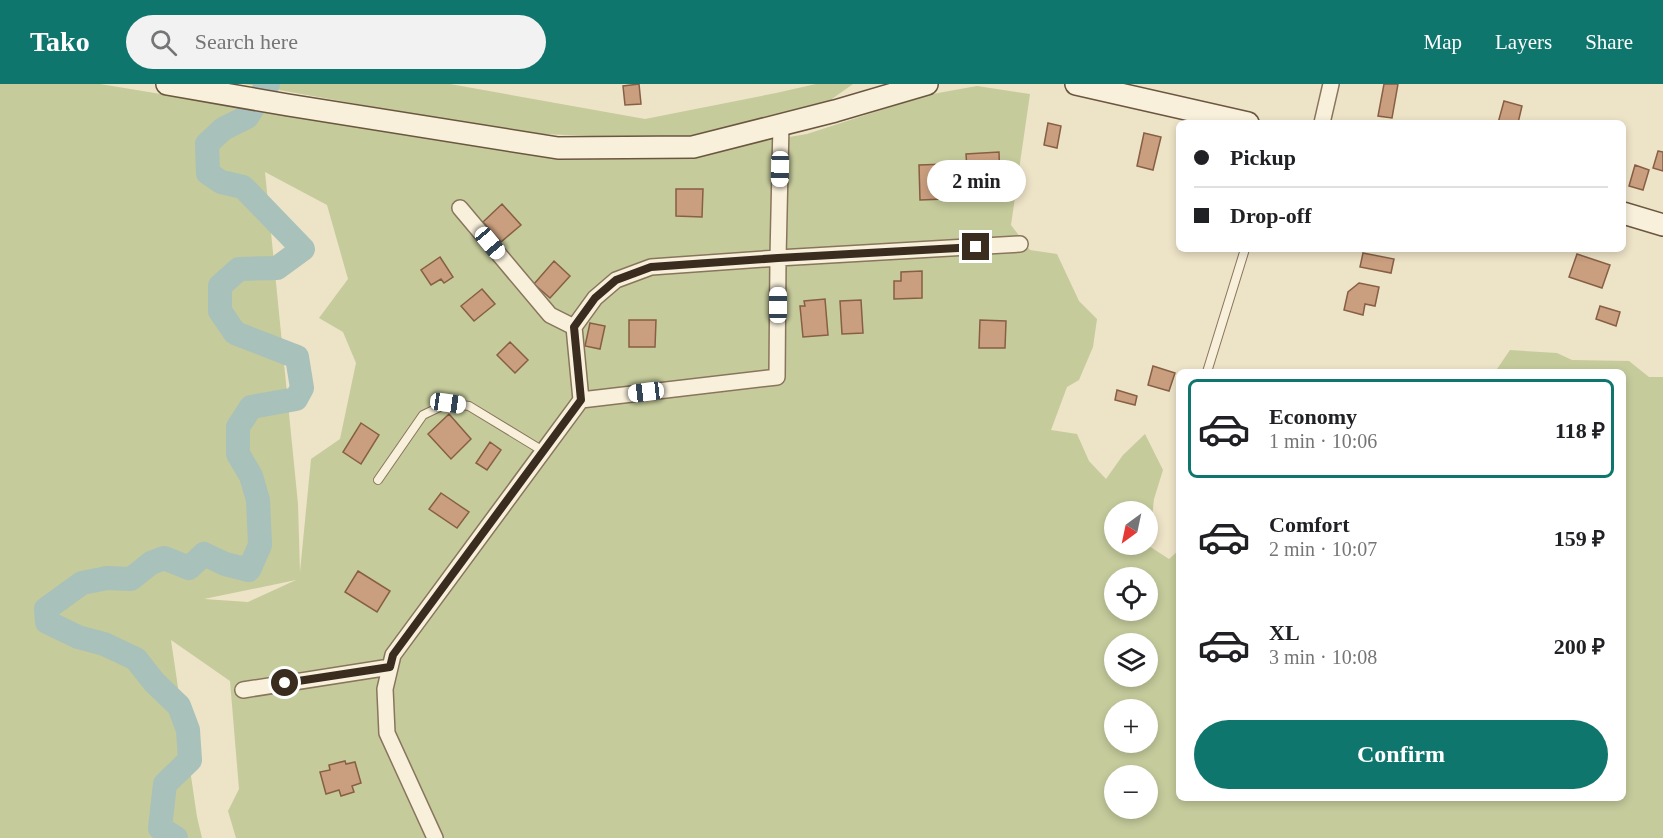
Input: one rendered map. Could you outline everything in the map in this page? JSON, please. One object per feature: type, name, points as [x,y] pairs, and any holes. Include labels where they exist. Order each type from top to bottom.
[{"type":"main road","points":[[167,84],[558,148],[693,147],[927,84]]},
{"type":"main road","points":[[1076,84],[1235,120]]},
{"type":"main road","points":[[1626,214],[1663,225]]},
{"type":"street","points":[[1323,120],[1331,84]]},
{"type":"street","points":[[581,400],[777,376],[781,124]]},
{"type":"street","points":[[460,208],[550,315],[574,327]]},
{"type":"street","points":[[435,838],[387,733],[386,689],[393,655],[581,400],[574,327],[595,298],[616,280],[651,267],[1020,244]]},
{"type":"street","points":[[243,690],[390,667]]},
{"type":"lane","points":[[1208,369],[1244,252]]},
{"type":"lane","points":[[378,480],[423,415],[448,403],[469,406],[543,451]]},
{"type":"green space","points":[[0,84],[100,84],[258,110],[692,153],[807,134],[927,95],[977,86],[1030,94],[1011,225],[1030,250],[1057,254],[1079,301],[1097,319],[1093,347],[1079,380],[1067,387],[1051,430],[1077,434],[1089,461],[1106,479],[1123,455],[1145,434],[1163,470],[1154,501],[1104,501],[1104,555],[1158,555],[1158,552],[1169,559],[1176,553],[1176,801],[1626,801],[1626,369],[1497,369],[1510,350],[1557,353],[1572,360],[1629,361],[1649,377],[1663,377],[1663,838],[236,838],[228,811],[239,789],[230,681],[171,640],[202,838],[0,838]],"holes":[[[265,172],[327,205],[348,279],[319,318],[343,332],[356,363],[340,439],[311,459],[300,572],[298,504]],[[296,580],[248,602],[204,599]]]},
{"type":"green space","points":[[245,84],[450,84],[645,119],[816,84],[853,84],[822,106],[690,140],[518,133]]},
{"type":"building","points":[[639,84],[641,104],[625,105],[623,86]]},
{"type":"building","points":[[1384,84],[1398,84],[1392,118],[1378,116]]},
{"type":"building","points":[[1504,101],[1522,106],[1519,120],[1499,120]]},
{"type":"building","points":[[1048,123],[1061,126],[1057,148],[1044,145]]},
{"type":"building","points":[[1144,133],[1161,137],[1153,170],[1137,166]]},
{"type":"building","points":[[1658,151],[1663,152],[1663,171],[1653,168]]},
{"type":"building","points":[[999,152],[1000,182],[968,183],[966,154]]},
{"type":"building","points":[[948,164],[948,182],[943,182],[944,199],[920,200],[919,165]]},
{"type":"building","points":[[1635,165],[1649,170],[1643,190],[1629,186]]},
{"type":"building","points":[[676,189],[703,189],[702,217],[676,216]]},
{"type":"building","points":[[502,204],[521,225],[501,242],[483,222]]},
{"type":"building","points":[[1363,253],[1394,259],[1391,273],[1360,267]]},
{"type":"building","points":[[1577,254],[1610,265],[1602,288],[1569,277]]},
{"type":"building","points":[[440,257],[453,277],[444,283],[441,279],[431,285],[421,270]]},
{"type":"building","points":[[554,261],[570,276],[550,298],[534,284]]},
{"type":"building","points":[[922,271],[922,298],[894,299],[894,281],[901,281],[901,272]]},
{"type":"building","points":[[1359,283],[1379,287],[1375,306],[1365,304],[1363,315],[1344,310],[1348,292]]},
{"type":"building","points":[[482,289],[495,304],[474,321],[461,306]]},
{"type":"building","points":[[825,299],[828,335],[803,337],[800,306],[805,306],[804,301]]},
{"type":"building","points":[[861,300],[863,333],[842,334],[840,301]]},
{"type":"building","points":[[1600,306],[1620,312],[1616,326],[1596,319]]},
{"type":"building","points":[[629,320],[656,320],[655,347],[629,347]]},
{"type":"building","points":[[980,320],[1006,321],[1005,348],[979,348]]},
{"type":"building","points":[[590,323],[605,326],[600,349],[585,346]]},
{"type":"building","points":[[510,342],[528,360],[515,373],[497,355]]},
{"type":"building","points":[[1153,366],[1175,373],[1169,391],[1148,385]]},
{"type":"building","points":[[1117,390],[1137,396],[1135,405],[1115,400]]},
{"type":"building","points":[[449,414],[471,439],[451,459],[428,434]]},
{"type":"building","points":[[361,423],[379,435],[361,464],[343,452]]},
{"type":"building","points":[[490,442],[501,450],[487,470],[476,463]]},
{"type":"building","points":[[441,493],[469,512],[457,528],[429,509]]},
{"type":"building","points":[[358,571],[390,591],[377,612],[345,592]]},
{"type":"building","points":[[345,761],[346,764],[355,762],[361,783],[352,786],[354,792],[341,796],[339,790],[326,794],[320,772],[330,770],[329,765]]},
{"type":"waterway","points":[[176,838],[160,828],[165,784],[190,760],[188,730],[179,706],[154,682],[136,659],[104,644],[78,637],[47,622],[46,609],[82,583],[107,578],[131,579],[151,563],[164,558],[189,568],[204,554],[225,564],[249,570],[260,545],[258,500],[251,476],[238,454],[238,427],[251,407],[296,399],[302,388],[297,357],[235,333],[220,311],[220,286],[239,269],[277,268],[303,249],[243,187],[221,182],[208,173],[207,144],[223,129],[247,117],[268,84]]},
{"type":"route","points":[[285,683],[390,667],[393,655],[581,400],[574,327],[595,298],[616,280],[651,267],[976,247]]}]
